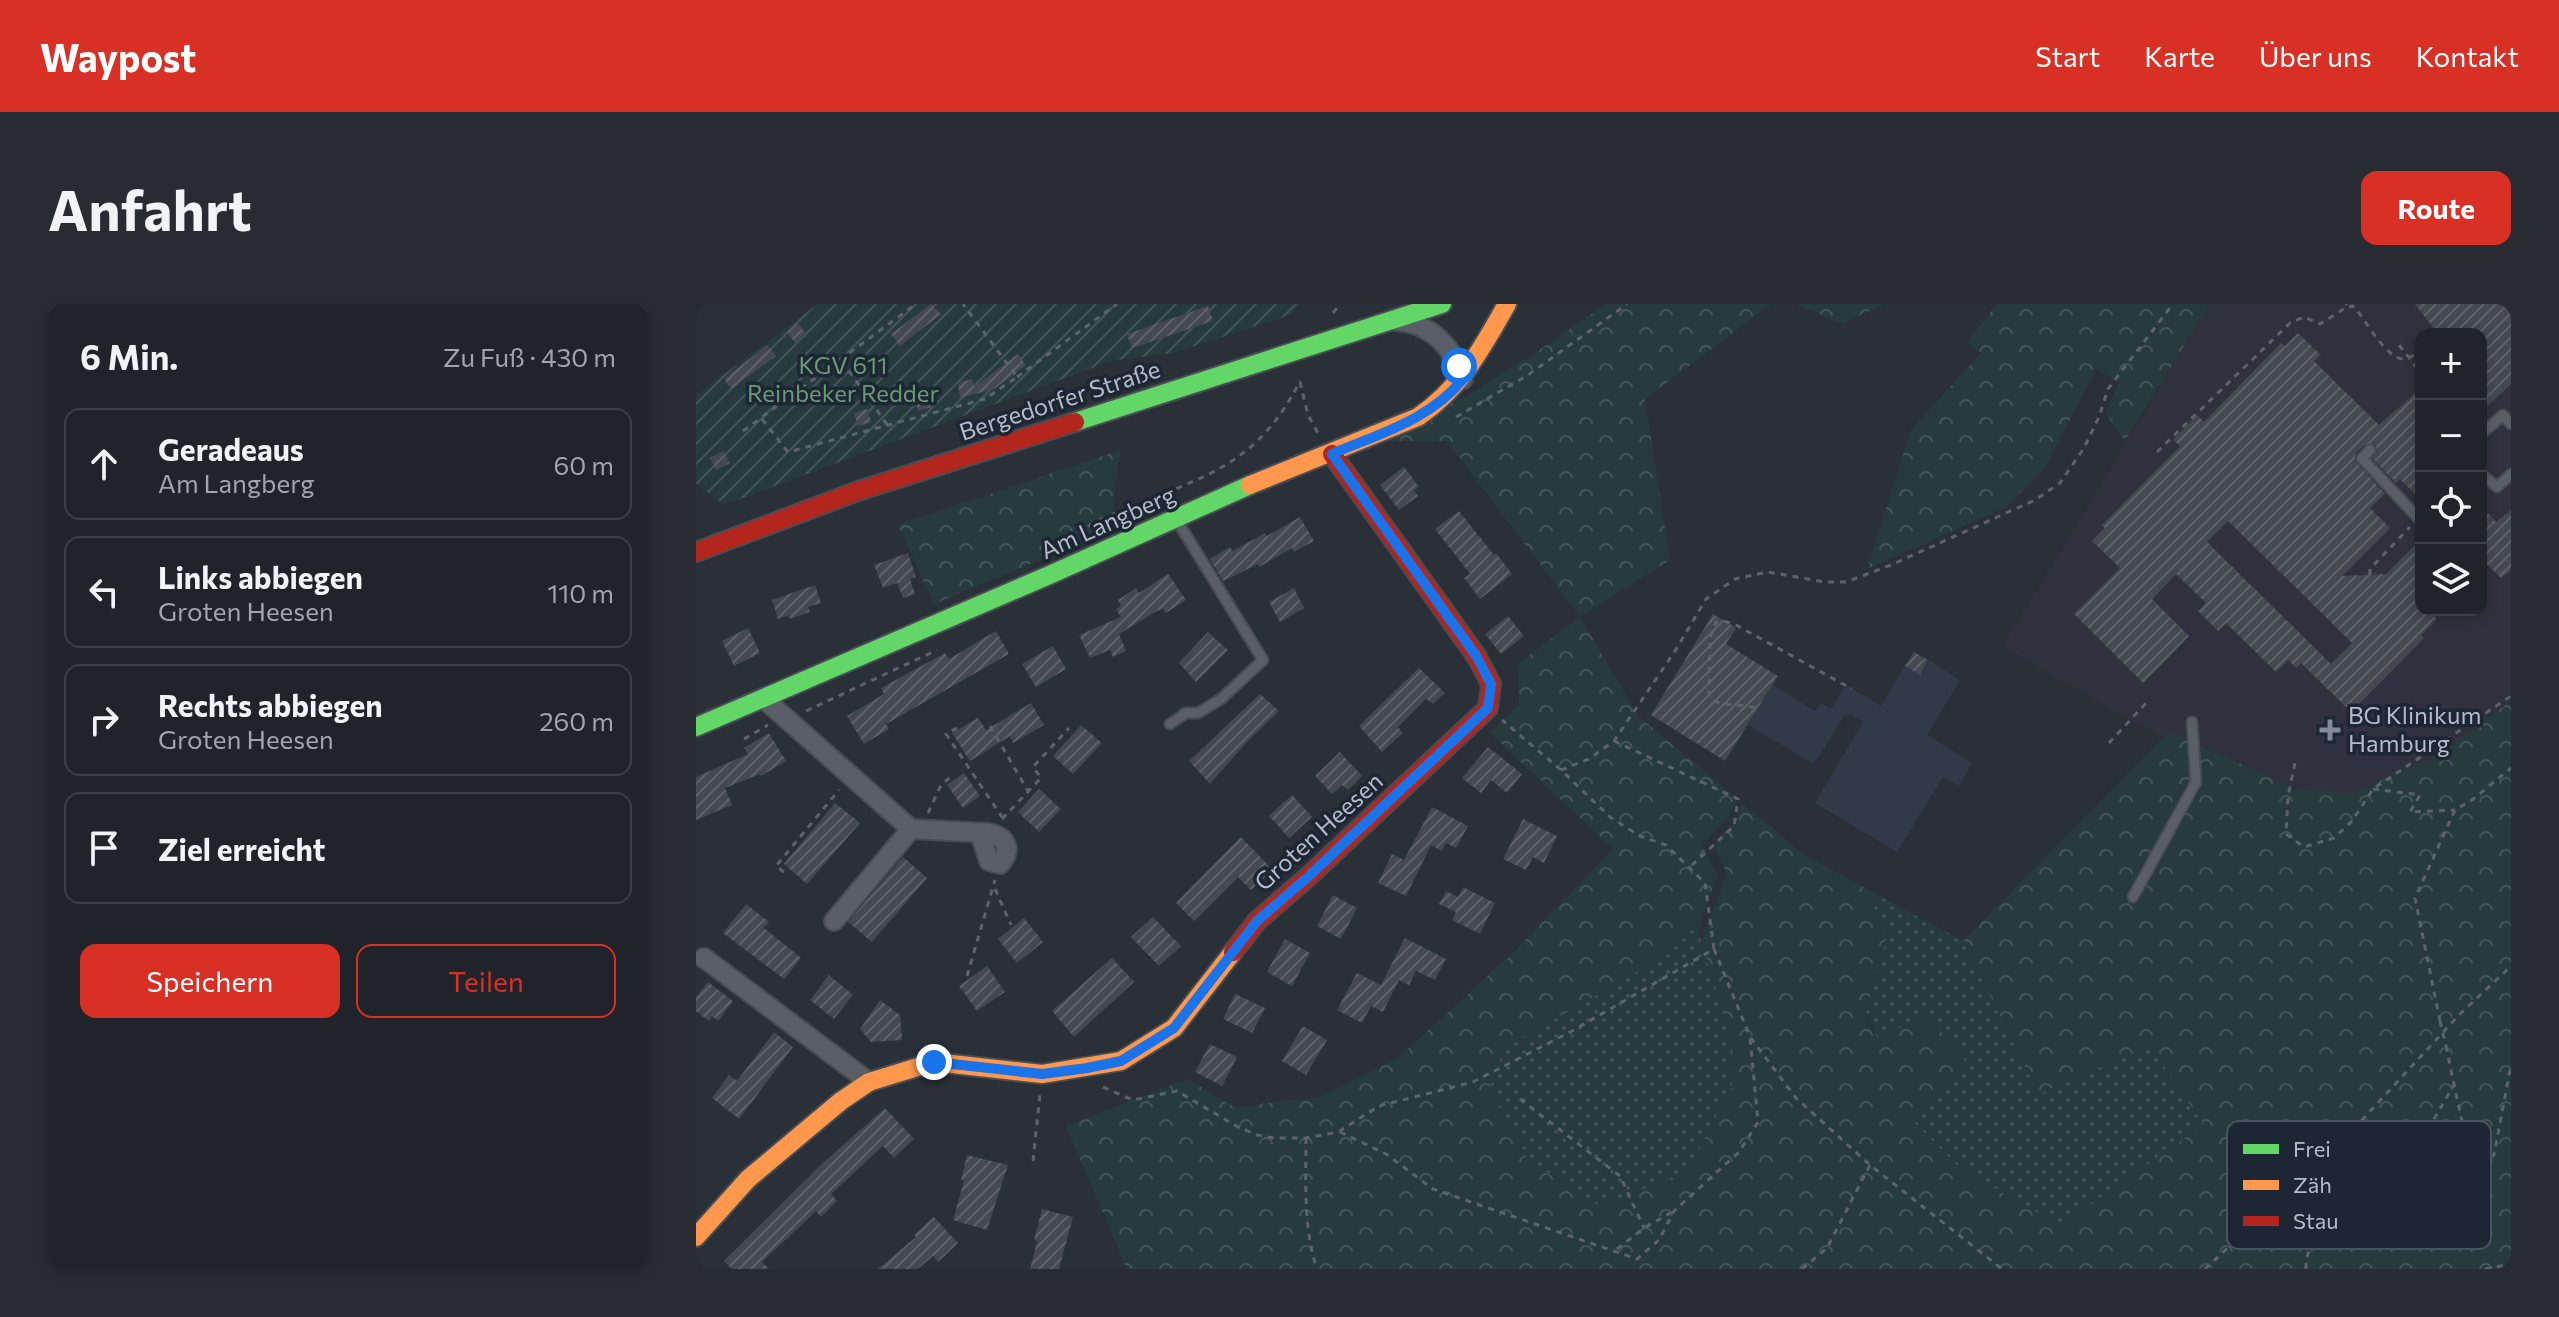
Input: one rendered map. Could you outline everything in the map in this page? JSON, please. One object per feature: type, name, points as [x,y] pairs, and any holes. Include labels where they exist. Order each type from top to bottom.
[{"type":"street","name":"Bergedorfer Straße","points":[[696,552],[858,491],[1442,304]]},
{"type":"street","name":"Am Langberg","points":[[696,727],[1240,489],[1418,417],[1440,403],[1463,379],[1507,304]]},
{"type":"street","points":[[1391,320],[1410,322],[1443,341],[1456,358],[1463,379]]},
{"type":"street","points":[[1332,454],[1477,657],[1491,684],[1488,708]]},
{"type":"street","points":[[763,698],[916,829],[984,833],[986,856],[997,865]]},
{"type":"street","name":"Groten Heesen","points":[[696,1237],[748,1179],[841,1101],[869,1082],[934,1062],[1042,1074],[1087,1068],[1121,1061],[1174,1028],[1257,921],[1488,708]]},
{"type":"street","points":[[834,921],[916,829]]},
{"type":"street","points":[[700,960],[869,1082]]},
{"type":"lane","points":[[2487,429],[2503,415],[2511,424]]},
{"type":"lane","points":[[2370,450],[2362,458],[2415,515]]},
{"type":"lane","points":[[2487,479],[2497,487],[2511,474]]},
{"type":"lane","points":[[1170,724],[1186,713],[1198,713],[1221,699],[1263,660],[1176,519]]},
{"type":"lane","points":[[2133,897],[2196,782],[2192,722]]},
{"type":"path","points":[[743,431],[916,304]]},
{"type":"path","points":[[963,304],[1017,377]]},
{"type":"path","points":[[762,419],[788,452],[985,399],[1117,304]]},
{"type":"path","points":[[1333,313],[1340,304]]},
{"type":"path","points":[[1561,770],[1589,759],[1614,741],[1706,599],[1735,579],[1768,572],[1825,582],[1846,582],[2035,500],[2060,483],[2084,448],[2108,389],[2173,304]]},
{"type":"path","points":[[2157,452],[2290,323],[2304,317],[2320,324],[2347,306],[2353,306],[2392,354],[2403,360],[2415,354]]},
{"type":"path","points":[[2399,345],[2415,366]]},
{"type":"path","points":[[841,360],[888,426]]},
{"type":"path","points":[[1115,513],[1222,469],[1259,442],[1287,407],[1300,381],[1308,415],[1332,454]]},
{"type":"path","points":[[2370,575],[2370,569],[2415,521]]},
{"type":"path","points":[[1755,708],[1740,704],[1723,705],[1709,696],[1710,638],[1716,622],[1736,625],[1852,689]]},
{"type":"path","points":[[744,739],[937,650]]},
{"type":"path","points":[[2295,763],[2288,796],[2286,834],[2304,847],[2334,838],[2352,821],[2373,789],[2511,696]]},
{"type":"path","points":[[2109,743],[2147,702]]},
{"type":"path","points":[[1488,708],[1561,770],[1610,817],[1640,836],[1666,845],[1705,883],[1714,949],[1750,1037],[1796,1098],[1870,1165],[2002,1269]]},
{"type":"path","points":[[990,726],[1028,791]]},
{"type":"path","points":[[957,728],[946,734],[1002,818]]},
{"type":"path","points":[[984,833],[1041,778],[1033,767],[1069,728]]},
{"type":"path","points":[[1614,741],[1738,799],[1734,826],[1689,868]]},
{"type":"path","points":[[2373,789],[2420,795],[2410,812],[2455,810],[2511,768]]},
{"type":"path","points":[[916,829],[941,785],[954,774]]},
{"type":"path","points":[[784,872],[776,866],[850,775]]},
{"type":"path","points":[[2455,810],[2415,898],[2462,1121]]},
{"type":"path","points":[[967,976],[994,888],[997,865]]},
{"type":"path","points":[[994,888],[1011,925]]},
{"type":"path","points":[[1087,1068],[1089,1081],[1133,1100],[1177,1091],[1228,1122],[1257,1135],[1306,1138],[1338,1132],[1379,1106],[1473,1082],[1572,1031],[1714,949]]},
{"type":"path","points":[[2361,1121],[2460,1014],[2511,966]]},
{"type":"path","points":[[1616,1250],[1644,1228],[1674,1211],[1739,1152],[1758,1122],[1750,1037]]},
{"type":"path","points":[[2491,1158],[2511,1065]]},
{"type":"path","points":[[1033,1161],[1042,1074]]},
{"type":"path","points":[[2433,1121],[2454,1085]]},
{"type":"path","points":[[1520,1099],[1620,1176],[1644,1228]]},
{"type":"path","points":[[1338,1132],[1386,1154],[1433,1189],[1637,1259],[1659,1240],[1674,1211]]},
{"type":"path","points":[[1306,1138],[1306,1211],[1310,1249],[1317,1269]]},
{"type":"path","points":[[1802,1269],[1827,1248],[1870,1165]]},
{"type":"path","points":[[2205,1269],[2227,1249]]},
{"type":"path","points":[[2306,1269],[2309,1249]]},
{"type":"path","points":[[2485,1269],[2511,1264]]},
{"type":"shaded area","name":"BG Klinikum Hamburg","points":[[2210,304],[2511,304],[2511,934],[2294,814],[2003,646]]},
{"type":"shaded area","points":[[1929,660],[1960,680],[1927,735],[1973,763],[1959,786],[1943,777],[1897,852],[1815,803],[1863,722],[1851,715],[1844,716],[1814,764],[1748,725],[1773,685],[1815,711],[1821,703],[1831,709],[1846,685],[1881,706],[1905,666],[1920,675]]},
{"type":"green space","name":"KGV 611 Reinbeker Redder","points":[[818,304],[1299,304],[1293,314],[1173,353],[1111,361],[724,505],[696,484],[696,395]]},
{"type":"green space","points":[[1605,304],[1771,304],[1645,399],[1670,560],[1580,617],[1447,441],[1383,441],[1497,377]]},
{"type":"green space","points":[[1796,304],[1884,304],[1842,324]]},
{"type":"green space","points":[[1997,304],[2210,304],[2125,441],[2106,414],[2119,382],[2096,369],[2045,468],[2006,507],[1867,569],[1911,430],[1981,353],[1967,342]]},
{"type":"green space","points":[[1120,450],[1110,531],[934,604],[898,525]]},
{"type":"green space","points":[[1580,617],[1639,717],[1738,799],[1728,817],[1702,844],[1717,875],[1698,931],[1693,929],[1668,954],[1504,1048],[1490,1087],[1528,1160],[1601,1207],[1687,1171],[1732,1088],[1730,1032],[1701,942],[1727,873],[1713,846],[1737,818],[1742,803],[1803,854],[1865,888],[1887,936],[1866,1012],[1875,1039],[1928,1015],[1966,1062],[1912,1121],[1958,1167],[2060,1226],[2204,1125],[2150,1045],[2039,1094],[1963,941],[2170,731],[2295,789],[2350,793],[2433,759],[2511,701],[2511,1269],[1127,1269],[1066,1126],[1187,1079],[1234,1107],[1320,1097],[1398,1058],[1516,950],[1613,849],[1490,733],[1519,705],[1518,664]]},
{"type":"green space","points":[[1865,888],[1963,941],[2039,1094],[2150,1045],[2204,1125],[2060,1226],[1958,1167],[1912,1121],[1866,1012],[1887,936]]},
{"type":"green space","points":[[1693,929],[1698,931],[1730,1032],[1732,1088],[1687,1171],[1601,1207],[1528,1160],[1490,1087],[1504,1048],[1668,954]]},
{"type":"building","points":[[931,304],[941,314],[900,346],[891,334]]},
{"type":"building","points":[[2415,304],[2511,304],[2511,384],[2487,406],[2487,328],[2433,328]]},
{"type":"building","points":[[1208,306],[1213,321],[1132,348],[1127,334]]},
{"type":"building","points":[[798,323],[806,334],[795,343],[787,332]]},
{"type":"building","points":[[2298,333],[2321,355],[2314,361],[2379,425],[2415,393],[2415,494],[2400,479],[2396,483],[2372,458],[2377,451],[2375,444],[2365,445],[2356,453],[2355,460],[2385,494],[2370,508],[2390,528],[2342,576],[2386,574],[2415,545],[2415,616],[2434,616],[2437,619],[2421,635],[2424,638],[2351,712],[2301,663],[2296,668],[2288,660],[2276,672],[2226,623],[2218,631],[2198,611],[2206,603],[2176,574],[2152,599],[2189,636],[2143,683],[2074,614],[2120,568],[2092,541],[2105,528],[2102,525],[2180,446],[2173,440],[2197,415],[2204,422],[2281,343],[2285,346]],"holes":[[[2228,521],[2352,643],[2331,664],[2207,542]]]},
{"type":"building","points":[[767,345],[776,356],[731,389],[724,379]]},
{"type":"building","points":[[1018,354],[1026,365],[994,389],[960,398],[958,383],[972,379],[974,387]]},
{"type":"building","points":[[927,392],[932,407],[918,411],[914,397]]},
{"type":"building","points":[[867,409],[871,422],[858,426],[854,413]]},
{"type":"building","points":[[723,451],[730,463],[716,470],[710,458]]},
{"type":"building","points":[[1404,467],[1419,487],[1414,490],[1418,496],[1399,510],[1380,485]]},
{"type":"building","points":[[2511,510],[2511,570],[2501,578],[2487,565],[2487,512],[2496,522]]},
{"type":"building","points":[[1459,511],[1512,574],[1480,599],[1464,578],[1470,574],[1435,529]]},
{"type":"building","points":[[1300,517],[1314,541],[1294,552],[1292,548],[1259,567],[1258,564],[1223,581],[1210,559],[1230,547],[1232,551],[1265,533],[1267,536]]},
{"type":"building","points":[[908,553],[916,577],[910,579],[915,594],[903,598],[897,583],[883,588],[874,565]]},
{"type":"building","points":[[1168,574],[1186,600],[1166,613],[1163,609],[1157,611],[1119,634],[1126,651],[1113,657],[1110,650],[1090,658],[1079,635],[1121,617],[1116,609],[1121,606],[1118,600],[1136,588],[1139,593]]},
{"type":"building","points":[[815,585],[821,603],[808,607],[810,612],[790,619],[789,615],[778,619],[772,600]]},
{"type":"building","points":[[1294,588],[1304,608],[1280,622],[1269,602]]},
{"type":"building","points":[[1713,614],[1736,628],[1726,644],[1778,676],[1725,761],[1651,715]]},
{"type":"building","points":[[1508,616],[1524,636],[1501,654],[1485,634]]},
{"type":"building","points":[[748,628],[760,653],[734,666],[722,641]]},
{"type":"building","points":[[996,631],[1009,654],[886,724],[889,729],[864,744],[847,716],[884,694],[881,688],[945,653],[949,659]]},
{"type":"building","points":[[1208,632],[1228,650],[1196,682],[1179,663]]},
{"type":"building","points":[[1053,646],[1066,669],[1036,687],[1022,664]]},
{"type":"building","points":[[1914,652],[1928,660],[1920,675],[1905,666]]},
{"type":"building","points":[[1419,668],[1445,693],[1433,704],[1426,699],[1398,727],[1403,733],[1382,752],[1359,726]]},
{"type":"building","points":[[1260,694],[1279,711],[1210,784],[1189,761]]},
{"type":"building","points":[[1031,703],[1044,725],[1013,743],[1010,736],[970,761],[952,733],[978,718],[986,730]]},
{"type":"building","points":[[1081,725],[1102,743],[1073,774],[1053,756]]},
{"type":"building","points":[[769,733],[786,761],[761,776],[725,788],[732,805],[696,820],[696,777],[748,754],[744,748]]},
{"type":"building","points":[[1488,747],[1522,774],[1507,793],[1491,780],[1481,793],[1462,778]]},
{"type":"building","points":[[1340,752],[1362,776],[1348,790],[1342,785],[1332,794],[1315,776]]},
{"type":"building","points":[[964,773],[980,796],[963,808],[947,785]]},
{"type":"building","points":[[1039,789],[1061,809],[1039,832],[1018,812]]},
{"type":"building","points":[[1292,795],[1312,817],[1289,838],[1269,816]]},
{"type":"building","points":[[835,803],[860,823],[807,884],[784,864]]},
{"type":"building","points":[[1432,807],[1468,826],[1456,848],[1446,843],[1442,851],[1431,845],[1406,896],[1378,883],[1392,854],[1404,860]]},
{"type":"building","points":[[1523,819],[1557,836],[1544,863],[1533,857],[1526,870],[1503,859]]},
{"type":"building","points":[[1241,837],[1273,870],[1251,890],[1238,877],[1194,921],[1176,903]]},
{"type":"building","points":[[903,857],[927,878],[872,942],[848,922]]},
{"type":"building","points":[[1463,887],[1495,903],[1480,934],[1452,920],[1456,912],[1439,904],[1446,891],[1458,897]]},
{"type":"building","points":[[1333,895],[1357,908],[1341,939],[1317,926]]},
{"type":"building","points":[[746,904],[769,922],[764,928],[801,958],[784,979],[723,933]]},
{"type":"building","points":[[1153,917],[1181,946],[1159,966],[1131,937]]},
{"type":"building","points":[[1024,918],[1043,942],[1017,963],[998,939]]},
{"type":"building","points":[[1405,938],[1446,959],[1435,980],[1416,971],[1409,985],[1399,980],[1383,1012],[1371,1006],[1362,1023],[1337,1010],[1357,973],[1381,985]]},
{"type":"building","points":[[1285,939],[1310,953],[1292,986],[1267,972]]},
{"type":"building","points":[[1112,958],[1134,982],[1074,1037],[1052,1011]]},
{"type":"building","points":[[987,966],[1005,992],[977,1011],[959,986]]},
{"type":"building","points":[[829,975],[853,995],[834,1019],[810,1000]]},
{"type":"building","points":[[708,982],[733,1001],[718,1021],[712,1016],[709,1021],[696,1011],[696,997]]},
{"type":"building","points":[[1235,994],[1265,1008],[1252,1033],[1223,1019]]},
{"type":"building","points":[[880,1000],[900,1015],[902,1040],[871,1042],[860,1029]]},
{"type":"building","points":[[1303,1026],[1327,1040],[1306,1075],[1282,1061]]},
{"type":"building","points":[[774,1032],[793,1047],[739,1119],[712,1098],[729,1075],[737,1081]]},
{"type":"building","points":[[1210,1044],[1237,1057],[1222,1086],[1195,1072]]},
{"type":"building","points":[[885,1108],[914,1139],[894,1158],[883,1146],[831,1194],[837,1201],[821,1217],[816,1211],[762,1262],[769,1269],[732,1269],[724,1261],[824,1162]]},
{"type":"building","points":[[967,1155],[1008,1165],[987,1230],[953,1220],[964,1181],[961,1180]]},
{"type":"building","points":[[1042,1209],[1073,1217],[1059,1269],[1030,1269]]},
{"type":"building","points":[[934,1217],[958,1243],[938,1262],[933,1256],[918,1269],[878,1269],[916,1237],[914,1235]]},
{"type":"traffic: fast","points":[[1075,422],[1442,304]]},
{"type":"traffic: fast","points":[[696,727],[1250,485]]},
{"type":"traffic: slow","points":[[1250,485],[1418,417],[1458,380],[1507,304]]},
{"type":"traffic: slow","points":[[696,1237],[748,1179],[841,1101],[869,1082],[934,1062],[1042,1074],[1121,1061],[1174,1028],[1233,952]]},
{"type":"traffic: jam","points":[[696,552],[858,491],[1075,422]]},
{"type":"traffic: jam","points":[[1233,952],[1257,921],[1488,708],[1491,684],[1477,657],[1332,454]]},
{"type":"place","name":"BG Klinikum Hamburg","points":[[2330,730]]},
{"type":"route","points":[[934,1062],[1042,1074],[1087,1068],[1121,1061],[1174,1028],[1257,921],[1488,708],[1491,684],[1477,657],[1332,454],[1418,417],[1440,403],[1463,379],[1459,366]]}]
